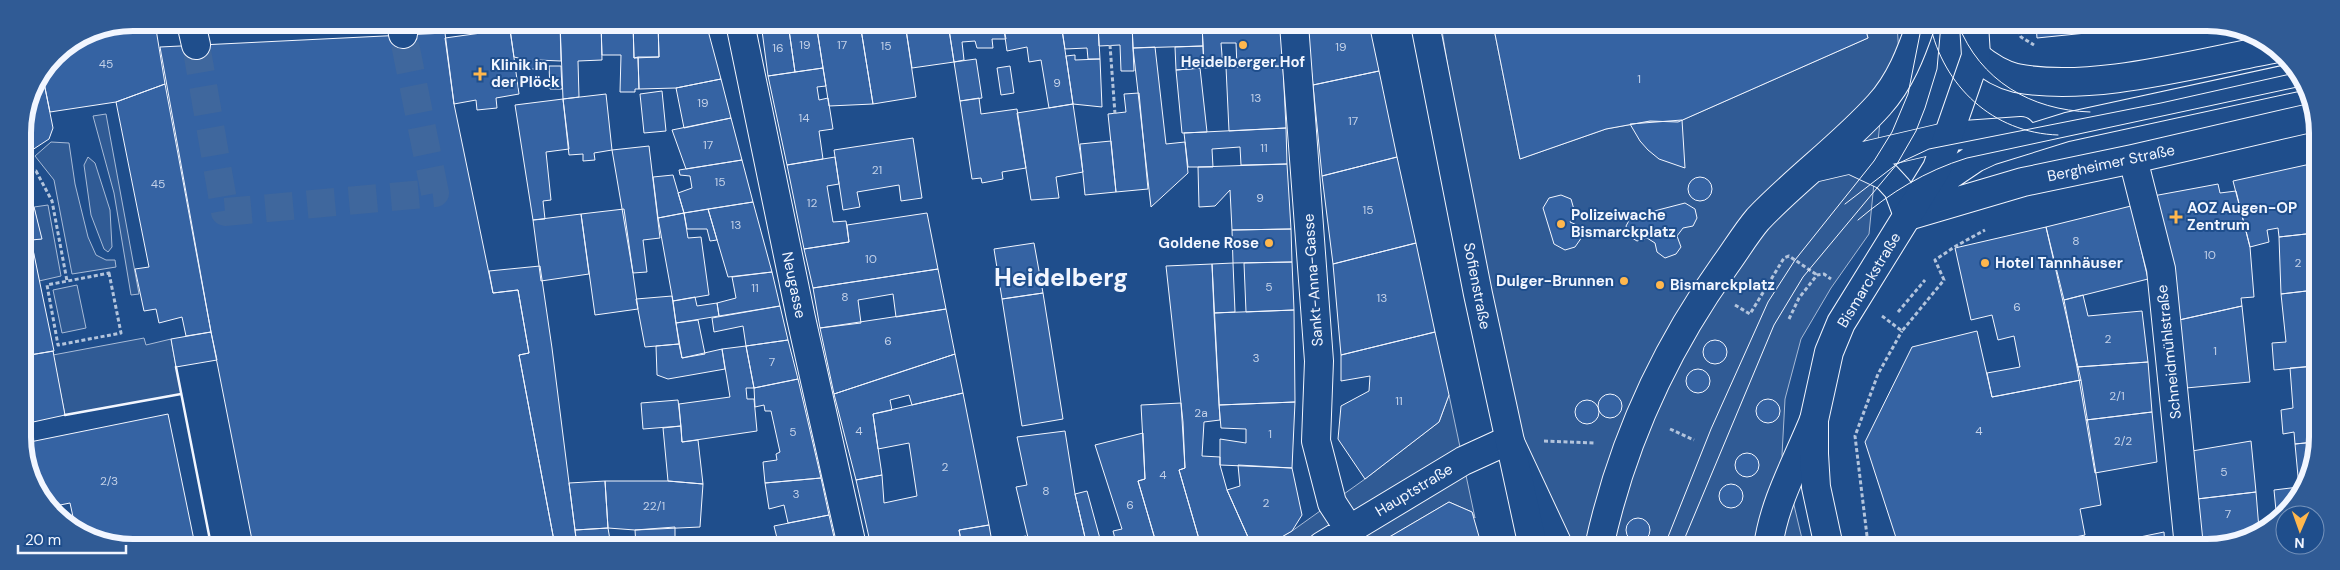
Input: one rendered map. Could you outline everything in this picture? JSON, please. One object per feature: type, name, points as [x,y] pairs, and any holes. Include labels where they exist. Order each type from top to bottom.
[{"type":"street","name":"Neugasse","points":[[742,31],[850,539]]},
{"type":"street","name":"Sankt-Anna-Gasse","points":[[1295,31],[1319,361],[1316,441],[1332,503],[1349,530]]},
{"type":"street","name":"Sofienstraße","points":[[1426,31],[1509,440],[1531,539]]},
{"type":"street","points":[[1601,539],[1606,516],[1638,421],[1670,352],[1708,288],[1757,220],[1880,104],[1903,71],[1918,31]]},
{"type":"street","points":[[1974,31],[1976,56],[1999,72],[2015,78],[2080,82],[2148,73],[2266,49]]},
{"type":"street","name":"Bismarckstraße","points":[[1827,539],[1816,487],[1814,420],[1829,352],[1841,323],[1937,168],[1950,136],[1976,56]]},
{"type":"street","points":[[1852,160],[1886,176],[1898,189],[1908,216],[1941,181],[1975,158],[1990,151],[2067,127],[2292,78]]},
{"type":"street","name":"Bergheimer Straße","points":[[1908,216],[2023,182],[2308,120]]},
{"type":"street","points":[[1812,168],[1950,136],[2067,127]]},
{"type":"street","name":"Schneidmühlstraße","points":[[2133,159],[2161,269],[2188,539]]},
{"type":"street","points":[[1769,539],[1770,527],[1778,500],[1794,469],[1814,420]]},
{"type":"street","name":"Hauptstraße","points":[[1334,539],[1463,461],[1509,440]]},
{"type":"street","points":[[1509,440],[1555,539]]},
{"type":"path","points":[[1110,45],[1115,114]]},
{"type":"path","points":[[31,172],[36,171],[52,201],[67,281]]},
{"type":"path","points":[[1750,314],[1784,258],[1789,256],[1817,275]]},
{"type":"path","points":[[109,273],[121,333],[58,345],[47,285],[67,281],[109,273]]},
{"type":"path","points":[[1898,312],[1925,280]]},
{"type":"path","points":[[1877,324],[1885,309]]},
{"type":"path","points":[[1867,536],[1855,436],[1878,374],[1902,332]]},
{"type":"path","points":[[1509,440],[1602,443]]},
{"type":"shaded area","name":"Bismarckplatz","points":[[1442,31],[1494,31],[1520,159],[1606,129],[1650,121],[1678,122],[1868,38],[1866,31],[1897,31],[1899,55],[1881,111],[1869,234],[1831,288],[1801,339],[1785,399],[1782,455],[1802,539],[1532,539],[1465,173]]},
{"type":"shaded area","points":[[106,114],[139,294],[131,295],[114,193],[93,116]]},
{"type":"shaded area","points":[[51,142],[69,143],[75,184],[88,237],[96,255],[106,260],[115,260],[116,267],[72,274],[54,180],[35,156]]},
{"type":"shaded area","points":[[88,157],[95,163],[110,210],[112,247],[108,252],[104,249],[91,215],[84,165]]},
{"type":"shaded area","points":[[48,205],[61,276],[39,281],[31,240],[41,239],[34,207]]},
{"type":"shaded area","points":[[77,285],[86,328],[62,333],[53,290]]},
{"type":"shaded area","points":[[144,338],[146,345],[171,339],[181,394],[65,415],[53,355]]},
{"type":"shaded area","points":[[1449,395],[1475,518],[1472,512],[1449,502],[1386,539],[1278,539],[1365,479],[1439,422]]},
{"type":"building","points":[[156,31],[165,84],[116,102],[50,112],[44,84],[52,71],[76,48],[94,39],[113,33]]},
{"type":"building","points":[[496,31],[510,31],[519,94],[496,98],[497,108],[477,110],[476,100],[454,104],[445,38]]},
{"type":"building","points":[[510,31],[560,31],[561,61],[537,60],[536,69],[527,69],[527,60],[514,57]]},
{"type":"building","points":[[560,31],[601,31],[602,60],[578,61],[579,97],[563,99]]},
{"type":"building","points":[[601,31],[633,31],[634,58],[638,57],[639,89],[635,89],[635,92],[620,92],[621,55],[602,55]]},
{"type":"building","points":[[633,31],[658,31],[659,57],[634,58]]},
{"type":"building","points":[[658,31],[708,31],[721,79],[676,88],[639,89],[638,57],[659,57]]},
{"type":"building","points":[[762,31],[789,31],[795,72],[768,76]]},
{"type":"building","points":[[789,31],[817,31],[823,68],[795,72]]},
{"type":"building","points":[[817,31],[861,31],[873,104],[829,106]]},
{"type":"building","points":[[861,31],[906,31],[916,97],[873,104]]},
{"type":"building","points":[[906,31],[949,31],[954,62],[912,68]]},
{"type":"building","points":[[949,31],[1004,31],[1006,39],[992,39],[993,48],[977,48],[975,41],[962,42],[964,60],[954,62]]},
{"type":"building","points":[[1004,31],[1062,31],[1073,104],[1049,108],[1041,60],[1029,62],[1027,47],[1007,51]]},
{"type":"building","points":[[1062,31],[1098,31],[1100,59],[1088,59],[1087,48],[1065,49]]},
{"type":"building","points":[[1098,31],[1132,31],[1134,71],[1121,71],[1120,45],[1099,46]]},
{"type":"building","points":[[1132,31],[1202,31],[1203,46],[1133,48]]},
{"type":"building","points":[[1202,31],[1281,31],[1283,66],[1237,67],[1236,43],[1221,43],[1223,67],[1204,68]]},
{"type":"building","points":[[1307,31],[1370,31],[1379,71],[1313,85]]},
{"type":"building","points":[[1494,31],[1866,31],[1868,38],[1678,122],[1650,121],[1606,129],[1520,159]]},
{"type":"building","points":[[2036,31],[2096,32],[2037,38]]},
{"type":"building","points":[[445,33],[454,104],[493,293],[518,290],[529,353],[519,355],[554,539],[252,539],[211,332],[160,47]]},
{"type":"building","points":[[1203,46],[1204,68],[1176,70],[1175,47]]},
{"type":"building","points":[[1155,47],[1166,144],[1185,142],[1188,173],[1151,207],[1133,48]]},
{"type":"building","points":[[1075,55],[1075,60],[1100,59],[1102,107],[1073,104],[1066,56]]},
{"type":"building","points":[[976,59],[982,98],[960,101],[954,62]]},
{"type":"building","points":[[549,66],[561,66],[562,89],[550,89]]},
{"type":"building","points":[[1010,66],[1014,93],[1001,95],[997,68]]},
{"type":"building","points":[[1283,66],[1286,128],[1229,131],[1226,67]]},
{"type":"building","points":[[823,68],[826,86],[817,87],[819,100],[828,98],[833,129],[819,131],[823,159],[787,165],[768,76]]},
{"type":"building","points":[[1200,68],[1207,132],[1182,133],[1176,70]]},
{"type":"building","points":[[1379,71],[1397,157],[1322,176],[1313,85]]},
{"type":"building","points":[[721,79],[731,118],[684,128],[676,88]]},
{"type":"building","points":[[44,84],[53,128],[49,139],[31,151],[32,120],[39,94]]},
{"type":"building","points":[[165,84],[211,332],[186,336],[182,317],[159,323],[156,309],[144,311],[135,269],[149,267],[116,102]]},
{"type":"building","points":[[662,91],[666,131],[644,133],[640,94]]},
{"type":"building","points":[[1139,93],[1148,189],[1116,192],[1108,114],[1126,112],[1124,94]]},
{"type":"building","points":[[606,94],[612,150],[594,153],[595,160],[583,161],[583,154],[569,155],[563,99]]},
{"type":"building","points":[[979,98],[981,114],[1017,109],[1026,168],[1002,172],[1003,179],[982,183],[981,178],[972,179],[960,101]]},
{"type":"building","points":[[563,99],[569,149],[546,152],[551,200],[543,201],[545,219],[533,220],[515,105]]},
{"type":"building","points":[[1073,104],[1083,172],[1056,177],[1059,198],[1031,200],[1017,113]]},
{"type":"building","points":[[731,118],[742,160],[686,169],[672,130]]},
{"type":"building","points":[[1682,120],[1685,168],[1659,159],[1640,141],[1630,124]]},
{"type":"building","points":[[1286,128],[1287,164],[1241,165],[1240,147],[1212,149],[1213,167],[1188,167],[1184,133]]},
{"type":"building","points":[[913,138],[922,198],[901,201],[899,185],[857,192],[860,207],[843,210],[834,150]]},
{"type":"building","points":[[1111,141],[1116,192],[1085,195],[1080,144]]},
{"type":"building","points":[[649,146],[660,238],[643,240],[647,272],[633,273],[612,150]]},
{"type":"building","points":[[835,157],[839,184],[827,186],[833,222],[846,221],[849,242],[804,249],[787,165]]},
{"type":"building","points":[[1397,157],[1416,243],[1333,264],[1322,176]]},
{"type":"building","points":[[742,160],[753,202],[684,213],[678,193],[692,188],[690,176],[680,175],[679,170]]},
{"type":"building","points":[[1287,164],[1291,229],[1232,230],[1230,190],[1215,206],[1199,207],[1198,167]]},
{"type":"building","points":[[2309,164],[2309,234],[2279,237],[2278,228],[2267,230],[2269,242],[2250,247],[2233,181]]},
{"type":"building","points":[[673,175],[684,213],[658,218],[653,177]]},
{"type":"building","points":[[1700,177],[1709,180],[1712,189],[1709,198],[1700,201],[1691,198],[1688,189],[1691,180]]},
{"type":"building","points":[[2218,184],[2220,193],[2236,191],[2250,247],[2254,297],[2241,298],[2242,306],[2179,320],[2153,196]]},
{"type":"building","name":"Polizeiwache Bismarckplatz","points":[[1561,195],[1571,199],[1575,213],[1570,222],[1579,226],[1582,237],[1575,247],[1565,250],[1554,244],[1543,208],[1549,198]]},
{"type":"building","points":[[753,202],[772,272],[728,277],[708,209]]},
{"type":"building","points":[[1685,203],[1695,209],[1697,218],[1693,226],[1683,228],[1677,236],[1681,247],[1676,254],[1665,258],[1657,252],[1655,243],[1647,238],[1637,241],[1629,236],[1626,226],[1631,217]]},
{"type":"building","points":[[2131,206],[2148,279],[2064,300],[2046,227]]},
{"type":"building","points":[[31,207],[34,207],[42,239],[31,240]]},
{"type":"building","points":[[624,209],[638,309],[595,315],[581,214]]},
{"type":"building","points":[[708,209],[717,240],[710,241],[707,229],[687,229],[684,213]]},
{"type":"building","points":[[684,213],[688,238],[701,237],[709,295],[673,301],[658,218]]},
{"type":"building","points":[[927,213],[938,269],[813,288],[804,249],[849,242],[847,225]]},
{"type":"building","points":[[581,214],[589,274],[541,281],[533,220]]},
{"type":"building","points":[[2046,227],[2081,380],[1992,397],[1987,373],[2020,367],[2014,336],[1998,340],[1992,315],[1971,320],[1955,248]]},
{"type":"building","points":[[1291,229],[1292,262],[1233,263],[1232,230]]},
{"type":"building","points":[[2309,234],[2309,291],[2281,294],[2279,237]]},
{"type":"building","points":[[31,240],[54,351],[31,355]]},
{"type":"building","points":[[1034,243],[1043,293],[1002,299],[994,249]]},
{"type":"building","points":[[1416,243],[1435,332],[1341,355],[1333,264]]},
{"type":"building","points":[[1292,262],[1294,310],[1246,312],[1244,263]]},
{"type":"building","points":[[1233,263],[1235,312],[1214,313],[1212,264]]},
{"type":"building","points":[[1212,264],[1220,420],[1204,422],[1202,456],[1220,457],[1220,465],[1227,490],[1249,539],[1199,539],[1179,470],[1185,468],[1183,422],[1166,266]]},
{"type":"building","points":[[540,266],[576,539],[554,539],[519,355],[529,353],[518,290],[493,293],[489,271]]},
{"type":"building","points":[[938,269],[946,309],[896,317],[893,294],[858,300],[861,323],[820,328],[813,288]]},
{"type":"building","points":[[772,272],[780,306],[719,316],[717,303],[736,298],[732,277]]},
{"type":"building","points":[[2309,291],[2309,367],[2274,370],[2272,343],[2286,342],[2281,294]]},
{"type":"building","points":[[1043,293],[1063,419],[1022,426],[1002,299]]},
{"type":"building","points":[[2083,295],[2088,316],[2142,311],[2148,362],[2077,367],[2064,300]]},
{"type":"building","points":[[672,296],[679,344],[645,347],[636,299]]},
{"type":"building","points":[[695,297],[697,306],[717,303],[719,316],[676,323],[673,301]]},
{"type":"building","points":[[780,306],[788,340],[746,346],[743,326],[714,332],[712,318]]},
{"type":"building","points":[[2242,306],[2250,382],[2186,388],[2179,320]]},
{"type":"building","points":[[946,309],[955,354],[834,394],[820,328]]},
{"type":"building","points":[[1294,310],[1295,402],[1219,405],[1214,313]]},
{"type":"building","points":[[698,320],[705,354],[682,358],[676,323]]},
{"type":"building","points":[[1977,331],[1992,397],[2081,380],[2101,505],[2080,509],[2085,535],[2066,539],[1896,539],[1865,442],[1912,347]]},
{"type":"building","points":[[211,332],[217,360],[176,367],[171,339]]},
{"type":"building","points":[[1435,332],[1449,395],[1439,422],[1365,479],[1338,439],[1341,406],[1369,391],[1370,376],[1341,381],[1341,355]]},
{"type":"building","points":[[788,340],[798,379],[754,388],[746,346]]},
{"type":"building","points":[[1715,340],[1724,343],[1727,352],[1724,361],[1715,364],[1706,361],[1703,352],[1706,343]]},
{"type":"building","points":[[679,344],[682,358],[722,349],[725,369],[668,379],[657,375],[656,346]]},
{"type":"building","points":[[746,346],[754,388],[746,388],[747,399],[754,399],[757,431],[682,442],[679,404],[730,397],[722,349]]},
{"type":"building","points":[[53,351],[65,415],[31,422],[31,355]]},
{"type":"building","points":[[955,354],[963,393],[912,405],[909,395],[890,400],[892,410],[873,414],[882,475],[856,480],[834,394]]},
{"type":"building","points":[[2148,362],[2152,412],[2086,420],[2077,367]]},
{"type":"building","points":[[2309,366],[2309,443],[2295,444],[2294,432],[2283,434],[2281,410],[2293,408],[2290,368]]},
{"type":"building","points":[[1698,369],[1707,372],[1710,381],[1707,390],[1698,393],[1689,390],[1686,381],[1689,372]]},
{"type":"building","points":[[798,379],[821,478],[765,483],[763,462],[777,460],[776,454],[780,452],[771,411],[765,411],[764,405],[755,407],[754,388]]},
{"type":"building","points":[[963,393],[989,525],[959,530],[961,539],[869,539],[856,480],[882,475],[884,503],[917,496],[909,443],[878,449],[873,414]]},
{"type":"building","points":[[1610,394],[1619,397],[1622,406],[1619,415],[1610,418],[1601,415],[1598,406],[1601,397]]},
{"type":"building","points":[[1768,399],[1777,402],[1780,411],[1777,420],[1768,423],[1759,420],[1756,411],[1759,402]]},
{"type":"building","points":[[678,400],[681,426],[643,429],[641,403]]},
{"type":"building","points":[[1587,400],[1596,403],[1599,412],[1596,421],[1587,424],[1578,421],[1575,412],[1578,403]]},
{"type":"building","points":[[1295,402],[1292,468],[1220,465],[1220,439],[1246,443],[1246,429],[1221,428],[1219,405]]},
{"type":"building","points":[[1181,403],[1185,468],[1179,470],[1199,539],[1155,539],[1138,481],[1145,479],[1141,405]]},
{"type":"building","points":[[2152,412],[2157,462],[2095,473],[2086,420]]},
{"type":"building","points":[[168,414],[194,539],[126,539],[100,533],[76,522],[74,520],[70,503],[58,505],[48,494],[37,470],[31,442]]},
{"type":"building","points":[[681,426],[682,442],[698,440],[703,484],[668,481],[663,428]]},
{"type":"building","points":[[1065,431],[1075,494],[1085,539],[1028,539],[1016,487],[1027,485],[1017,437]]},
{"type":"building","points":[[1143,433],[1145,479],[1138,481],[1155,539],[1115,539],[1113,531],[1122,529],[1095,445]]},
{"type":"building","points":[[2251,441],[2256,492],[2197,499],[2192,451]]},
{"type":"building","points":[[2309,443],[2307,457],[2298,481],[2295,444]]},
{"type":"building","points":[[1747,453],[1756,456],[1759,465],[1756,474],[1747,477],[1738,474],[1735,465],[1738,456]]},
{"type":"building","points":[[1238,465],[1292,468],[1302,515],[1292,531],[1278,539],[1249,539],[1227,490],[1240,486]]},
{"type":"building","points":[[821,478],[829,515],[788,523],[784,505],[769,509],[765,483]]},
{"type":"building","points":[[605,481],[608,528],[575,530],[569,483]]},
{"type":"building","points":[[605,481],[668,481],[703,484],[700,527],[635,530],[608,528]]},
{"type":"building","points":[[1731,484],[1740,487],[1743,496],[1740,505],[1731,508],[1722,505],[1719,496],[1722,487]]},
{"type":"building","points":[[2295,487],[2283,505],[2275,505],[2274,490]]},
{"type":"building","points":[[1087,491],[1100,539],[1085,539],[1075,494]]},
{"type":"building","points":[[2256,492],[2259,525],[2227,537],[2201,539],[2197,499]]},
{"type":"building","points":[[1449,502],[1472,512],[1480,539],[1386,539]]},
{"type":"building","points":[[829,515],[834,539],[777,539],[774,526]]},
{"type":"building","points":[[1638,518],[1643,519],[1649,525],[1650,530],[1647,539],[1629,539],[1626,530],[1629,521]]},
{"type":"building","points":[[989,525],[991,539],[961,539],[959,530]]},
{"type":"building","points":[[675,527],[675,539],[636,539],[635,530]]},
{"type":"building","points":[[608,528],[610,539],[576,539],[575,530]]},
{"type":"building","points":[[2164,532],[2164,539],[2130,539]]},
{"type":"building","points":[[1026,536],[1027,539],[1009,539]]},
{"type":"tunnel","points":[[196,45],[225,212],[435,193],[403,34]]},
{"type":"tram line","points":[[1667,539],[1711,429],[1768,302],[1795,260],[1874,161],[1892,132],[1908,94],[1921,31]]},
{"type":"tram line","points":[[1932,31],[1946,67],[1959,86],[1975,102],[1992,115],[2012,126],[2034,132],[2058,135]]},
{"type":"tram line","points":[[1684,539],[1774,325],[1803,277],[1897,164],[1916,131],[1937,69],[1940,31]]},
{"type":"tram line","points":[[1962,31],[1980,62],[2010,89],[2048,105],[2068,110],[2090,112]]},
{"type":"tram line","points":[[1845,204],[1897,164],[1929,149],[2161,103],[2290,74]]},
{"type":"tram line","points":[[1858,220],[1883,200],[1909,183],[1937,169],[1967,158],[2297,87]]},
{"type":"wall","points":[[176,367],[210,539]]},
{"type":"wall","points":[[65,415],[181,394]]},
{"type":"place","name":"Heidelberger Hof","points":[[1243,45]]},
{"type":"place","name":"Klinik in der Plöck","points":[[480,74]]},
{"type":"place","name":"AOZ Augen-OP Zentrum","points":[[2176,217]]},
{"type":"place","name":"Polizeiwache Bismarckplatz","points":[[1561,224]]},
{"type":"place","name":"Goldene Rose","points":[[1269,243]]},
{"type":"place","name":"Hotel Tannhäuser","points":[[1985,263]]},
{"type":"place","name":"Dulger-Brunnen","points":[[1624,281]]},
{"type":"place","name":"Bismarckplatz","points":[[1660,285]]},
{"type":"district","name":"Heidelberg","points":[[1061,277]]}]
